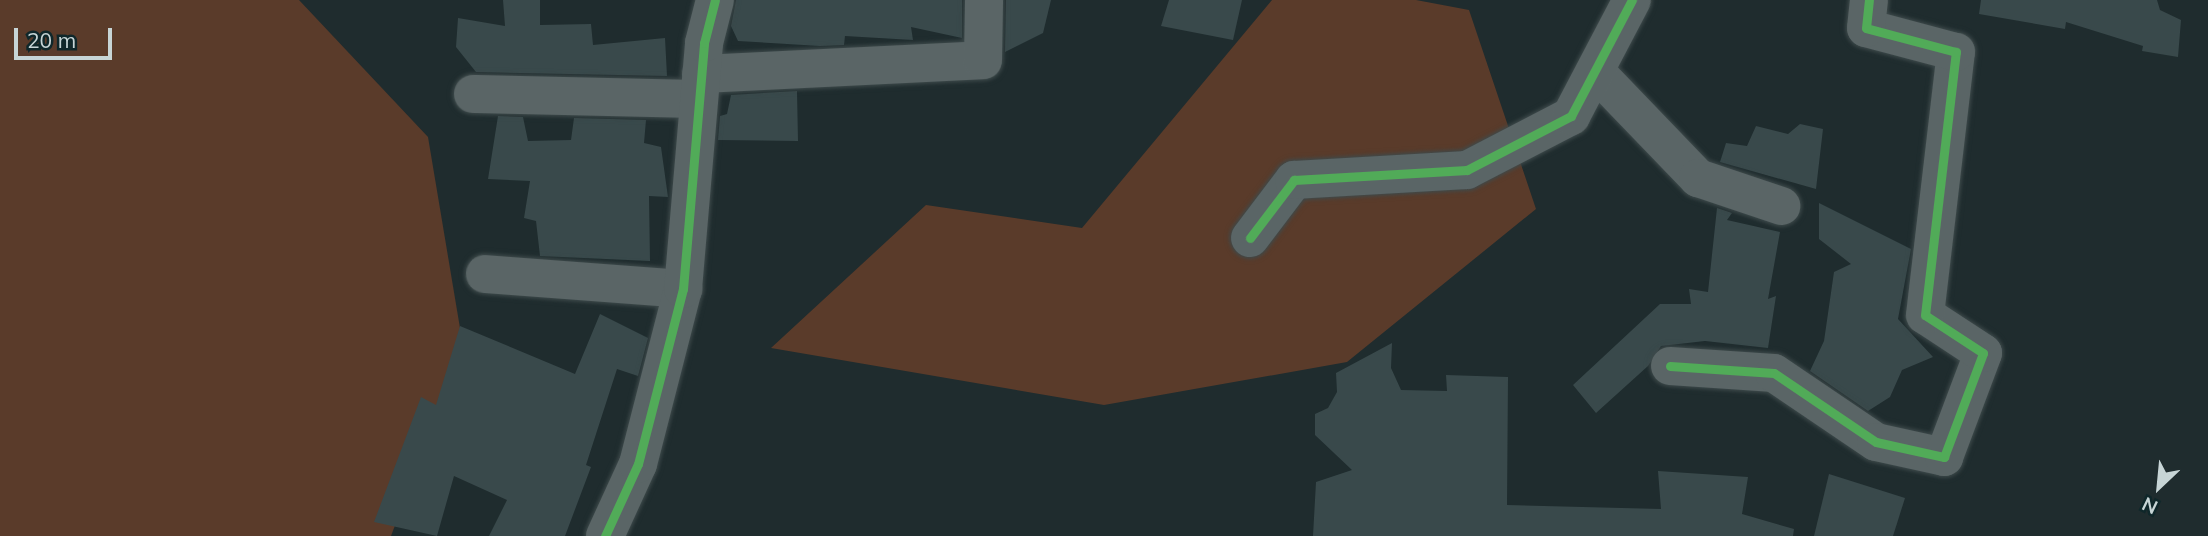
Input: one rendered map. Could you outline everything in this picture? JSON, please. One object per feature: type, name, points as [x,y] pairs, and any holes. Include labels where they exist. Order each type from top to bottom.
[{"type":"street","points":[[605,536],[638,464],[683,289],[700,87],[715,0]]},
{"type":"street","points":[[473,94],[700,87],[983,60],[984,0]]},
{"type":"street","points":[[1250,238],[1294,180],[1467,170],[1571,116],[1632,0]]},
{"type":"street","points":[[1670,366],[1774,373],[1876,442],[1944,457],[1983,353],[1925,314],[1956,52],[1866,28],[1869,0]]},
{"type":"street","points":[[1595,71],[1698,178],[1782,206]]},
{"type":"street","points":[[485,274],[683,289]]},
{"type":"shaded area","points":[[0,0],[299,0],[428,137],[463,346],[391,536],[0,536]]},
{"type":"shaded area","points":[[1272,0],[1416,0],[1469,10],[1536,209],[1347,362],[1104,405],[771,348],[926,205],[1082,228]]},
{"type":"building","points":[[503,0],[540,0],[540,25],[591,24],[593,45],[665,38],[667,76],[476,72],[456,47],[458,18],[505,26]]},
{"type":"building","points":[[736,0],[962,0],[962,38],[911,27],[913,40],[845,36],[844,45],[820,46],[738,41],[731,26]]},
{"type":"building","points":[[1006,0],[1051,0],[1043,33],[1005,52]]},
{"type":"building","points":[[1169,0],[1242,0],[1233,40],[1161,26]]},
{"type":"building","points":[[1981,0],[2157,0],[2160,10],[2181,20],[2178,57],[2142,51],[2143,46],[2066,22],[2065,29],[1979,14]]},
{"type":"building","points":[[797,91],[798,141],[718,140],[720,116],[727,114],[731,95]]},
{"type":"building","points":[[498,116],[523,117],[528,141],[571,140],[574,118],[646,120],[644,143],[661,147],[668,197],[649,196],[650,261],[540,256],[536,221],[524,218],[530,181],[488,179]]},
{"type":"building","points":[[1800,124],[1823,129],[1816,189],[1720,162],[1726,143],[1747,146],[1756,126],[1788,134]]},
{"type":"building","points":[[1819,203],[1911,249],[1898,319],[1933,357],[1902,370],[1890,397],[1868,411],[1810,371],[1824,341],[1834,272],[1851,264],[1819,239]]},
{"type":"building","points":[[1717,208],[1732,213],[1727,220],[1780,232],[1768,299],[1776,296],[1768,348],[1705,341],[1661,346],[1648,366],[1596,413],[1573,385],[1660,304],[1691,304],[1689,289],[1708,292]]},
{"type":"building","points":[[600,314],[648,338],[638,376],[617,369],[586,465],[591,467],[565,536],[489,536],[507,500],[454,476],[437,536],[374,522],[421,397],[436,405],[460,326],[575,374]]},
{"type":"building","points":[[1392,343],[1391,368],[1401,390],[1447,391],[1446,375],[1508,377],[1507,505],[1661,509],[1658,471],[1748,477],[1742,514],[1794,529],[1793,536],[1313,536],[1316,482],[1352,470],[1315,435],[1315,414],[1328,408],[1337,392],[1336,373]]},
{"type":"building","points":[[1829,474],[1905,498],[1893,536],[1814,536]]},
{"type":"cycle path","points":[[605,536],[638,464],[683,289],[704,43],[715,0]]},
{"type":"cycle path","points":[[1250,238],[1294,180],[1467,170],[1571,116],[1632,0]]},
{"type":"cycle path","points":[[1670,366],[1774,373],[1876,442],[1944,457],[1983,353],[1925,315],[1956,52],[1866,28],[1869,0]]}]
